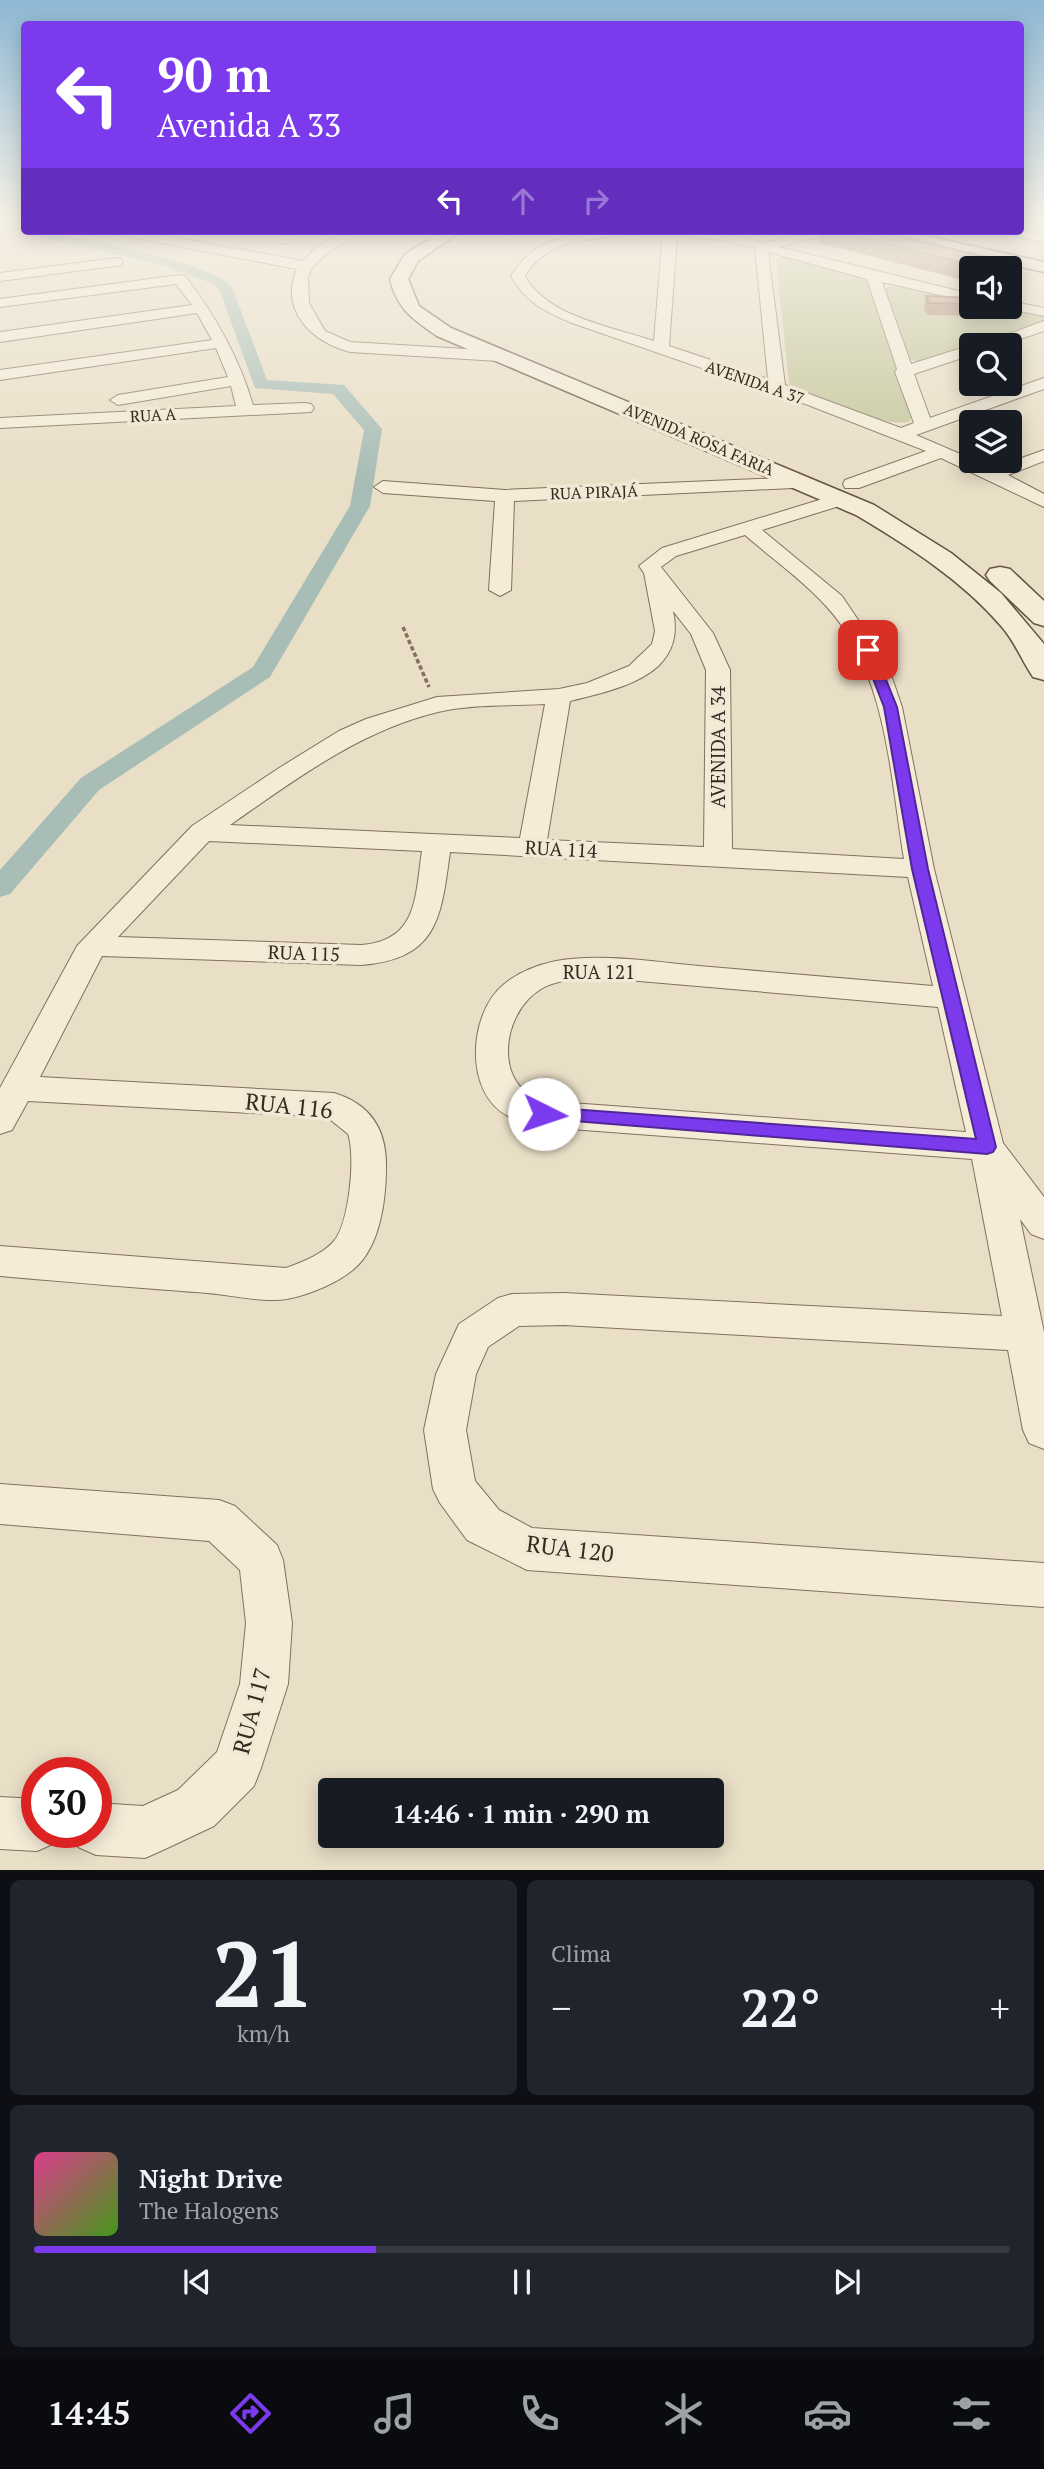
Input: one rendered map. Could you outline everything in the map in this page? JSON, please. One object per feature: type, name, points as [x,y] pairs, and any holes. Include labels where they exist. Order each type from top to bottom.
[{"type":"street","points":[[304,306],[314,326],[332,342],[377,350],[499,356]]},
{"type":"street","name":"AVENIDA ROSA FARIA","points":[[410,306],[437,328],[499,356],[580,382]]},
{"type":"street","name":"AVENIDA ROSA FARIA","points":[[436,306],[470,330],[580,382],[808,478],[901,508],[958,543]]},
{"type":"street","name":"AVENIDA A 37","points":[[544,306],[900,435],[995,474],[1044,501]]},
{"type":"street","points":[[661,349],[664,306]]},
{"type":"street","points":[[768,306],[777,389]]},
{"type":"street","points":[[882,306],[903,372],[924,426]]},
{"type":"street","points":[[1022,307],[1044,312]]},
{"type":"street","points":[[0,337],[203,308],[239,380],[246,410]]},
{"type":"street","points":[[1022,333],[1044,326]]},
{"type":"street","points":[[0,375],[220,343]]},
{"type":"street","points":[[903,372],[959,354]]},
{"type":"street","name":"RUA A","points":[[0,421],[239,380]]},
{"type":"street","points":[[900,435],[1044,383]]},
{"type":"street","name":"RUA A","points":[[0,421],[305,408]]},
{"type":"street","points":[[0,1121],[92,946],[202,832],[348,736],[408,712],[436,704],[559,696],[594,688],[637,671],[663,645],[666,631],[654,573],[649,566],[669,552],[748,528],[847,492],[942,452]]},
{"type":"street","points":[[995,474],[1044,455]]},
{"type":"street","name":"RUA PIRAJÁ","points":[[383,487],[505,496],[808,478]]},
{"type":"street","name":"AVENIDA ROSA FARIA","points":[[847,492],[970,581],[1014,624],[1031,645],[1044,671]]},
{"type":"street","points":[[500,590],[505,496]]},
{"type":"street","points":[[748,528],[834,601],[861,638],[875,663],[890,707],[920,869],[987,1147],[1044,1430]]},
{"type":"street","points":[[984,562],[1044,617]]},
{"type":"street","name":"AVENIDA A 34","points":[[654,573],[702,633],[718,670],[718,856]]},
{"type":"street","points":[[532,847],[559,696]]},
{"type":"street","name":"RUA 114","points":[[202,832],[718,856],[920,869]]},
{"type":"street","name":"RUA 115","points":[[92,946],[361,955],[392,951],[412,939],[422,924],[438,844]]},
{"type":"street","name":"RUA 121","points":[[953,998],[616,969],[556,971],[522,986],[504,1004],[493,1038],[495,1075],[499,1088],[510,1101],[544,1114],[987,1147]]},
{"type":"street","name":"RUA 116","points":[[0,1261],[286,1284],[330,1267],[349,1249],[360,1225],[370,1153],[365,1130],[334,1105],[17,1088]]},
{"type":"street","points":[[987,1147],[1044,1224]]},
{"type":"street","name":"RUA 120","points":[[1023,1334],[564,1309],[512,1310],[473,1336],[456,1374],[445,1430],[455,1489],[483,1525],[527,1549],[1044,1585]]},
{"type":"street","name":"RUA 117","points":[[0,1504],[219,1521],[261,1560],[268,1623],[264,1684],[236,1768],[196,1808],[145,1832],[112,1830]]},
{"type":"street","points":[[0,1823],[21,1824]]},
{"type":"path","points":[[403,627],[436,704]]},
{"type":"green space","points":[[781,306],[875,306],[912,417],[909,422],[898,422],[865,416],[812,397],[789,384]]},
{"type":"green space","points":[[892,306],[959,306],[959,319],[1022,319],[1022,312],[1044,316],[1044,321],[1009,333],[959,333],[959,350],[923,362],[911,360]]},
{"type":"waterway","points":[[0,888],[90,784],[262,672],[360,506],[373,429],[338,389],[261,385],[232,306]]},
{"type":"route","points":[[544,1114],[987,1147],[920,869],[890,707],[868,650]]}]
